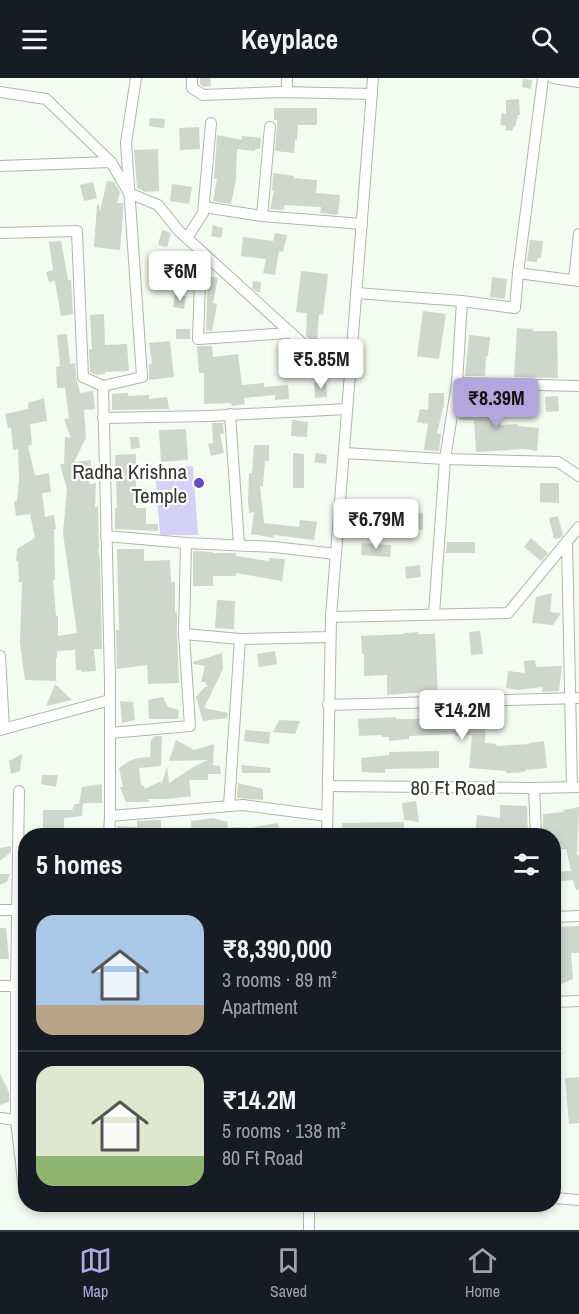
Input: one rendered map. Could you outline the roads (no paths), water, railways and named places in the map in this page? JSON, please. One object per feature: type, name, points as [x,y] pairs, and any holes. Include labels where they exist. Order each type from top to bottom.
[{"type":"street","points":[[0,233],[77,231],[83,377],[102,386],[142,377],[126,143],[136,78]]},
{"type":"street","points":[[192,78],[192,88],[203,95],[287,92],[372,94]]},
{"type":"street","points":[[287,78],[287,92]]},
{"type":"street","points":[[327,828],[329,638],[373,78]]},
{"type":"street","points":[[356,293],[462,301],[515,308],[543,78]]},
{"type":"street","points":[[553,78],[579,82]]},
{"type":"street","points":[[0,92],[46,99],[111,162],[129,193],[158,205],[179,231],[324,363],[351,362]]},
{"type":"street","points":[[187,238],[203,213],[211,123]]},
{"type":"street","points":[[262,216],[270,127]]},
{"type":"street","points":[[0,166],[111,162]]},
{"type":"street","points":[[204,207],[262,216],[362,224]]},
{"type":"street","points":[[518,273],[576,280],[579,234]]},
{"type":"street","points":[[201,251],[198,339],[290,333]]},
{"type":"street","points":[[434,614],[445,459],[457,383],[462,301]]},
{"type":"street","points":[[457,383],[579,386]]},
{"type":"street","points":[[102,386],[110,700],[109,828]]},
{"type":"street","points":[[103,418],[347,409]]},
{"type":"street","points":[[230,414],[239,545]]},
{"type":"street","points":[[344,453],[558,462],[579,476]]},
{"type":"street","points":[[331,617],[508,613],[579,527]]},
{"type":"street","points":[[106,536],[274,547],[336,554]]},
{"type":"street","points":[[567,541],[575,698],[576,787]]},
{"type":"street","points":[[110,733],[190,726],[184,634],[186,543]]},
{"type":"street","points":[[184,634],[240,639],[329,638]]},
{"type":"street","points":[[230,806],[240,639]]},
{"type":"street","points":[[0,656],[2,729],[110,700]]},
{"type":"street","points":[[328,705],[575,698]]},
{"type":"street","name":"80 Ft Road","points":[[327,786],[576,787]]},
{"type":"street","points":[[534,788],[536,828]]},
{"type":"street","points":[[19,792],[20,828]]},
{"type":"street","points":[[110,816],[230,806],[327,816]]},
{"type":"street","points":[[0,909],[18,910]]},
{"type":"street","points":[[561,917],[579,916]]},
{"type":"street","points":[[18,961],[16,986],[18,1137]]},
{"type":"street","points":[[0,986],[16,986]]},
{"type":"street","points":[[561,1002],[579,1001]]},
{"type":"street","points":[[0,1118],[16,1120]]},
{"type":"street","points":[[561,1199],[579,1200]]},
{"type":"street","points":[[309,1212],[309,1230]]},
{"type":"place","name":"Radha Krishna Temple","points":[[199,483]]}]
